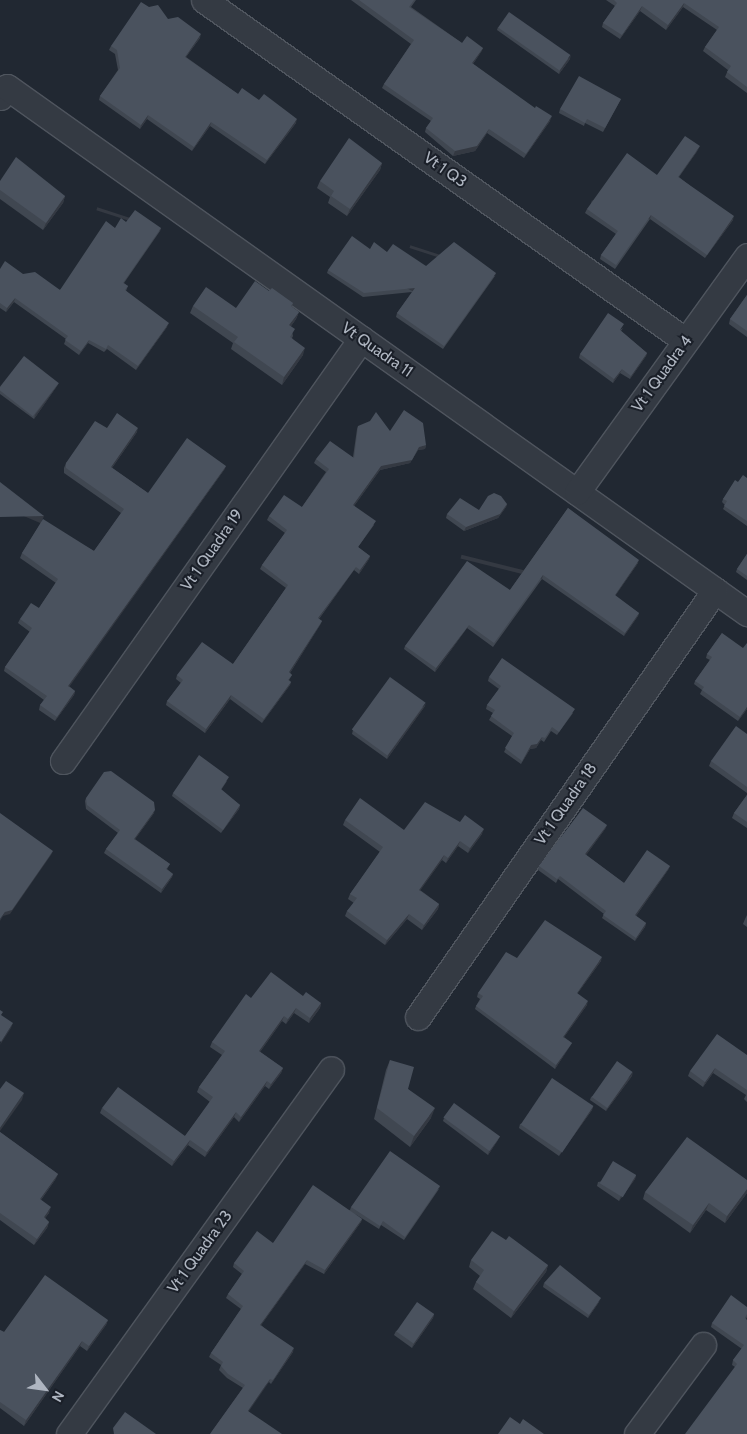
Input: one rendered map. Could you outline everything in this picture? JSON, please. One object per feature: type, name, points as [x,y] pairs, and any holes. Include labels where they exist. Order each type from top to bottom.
[{"type":"street","name":"Vt 1 Q3","points":[[204,0],[686,341]]},
{"type":"street","name":"Vt Quadra 11","points":[[4,92],[361,339],[747,613]]},
{"type":"street","name":"Vt 1 Quadra 4","points":[[577,492],[747,256]]},
{"type":"street","name":"Vt 1 Quadra 19","points":[[63,761],[361,339]]},
{"type":"street","name":"Vt 1 Quadra 18","points":[[418,1017],[714,590]]},
{"type":"street","name":"Vt 1 Quadra 23","points":[[69,1434],[331,1069]]},
{"type":"street","points":[[637,1434],[703,1345]]},
{"type":"building","points":[[359,0],[414,0],[409,7],[462,43],[467,36],[483,48],[472,63],[535,108],[536,106],[552,116],[526,154],[489,129],[477,146],[455,151],[426,128],[433,118],[384,84],[414,40]]},
{"type":"building","points":[[614,0],[747,0],[747,87],[727,72],[731,66],[705,47],[719,27],[684,3],[668,25],[642,6],[622,35],[603,23],[617,3]]},
{"type":"building","points":[[141,2],[149,7],[158,5],[168,19],[178,17],[201,34],[185,57],[238,94],[242,88],[259,100],[264,94],[297,119],[267,160],[211,122],[194,147],[148,115],[141,125],[100,96],[120,68],[117,50],[111,46]]},
{"type":"building","points":[[509,12],[570,55],[560,71],[498,28]]},
{"type":"building","points":[[579,76],[621,99],[605,128],[587,119],[585,123],[560,109]]},
{"type":"building","points":[[685,136],[700,146],[678,177],[734,216],[707,255],[651,215],[616,265],[601,255],[618,231],[587,209],[627,153],[657,175]]},
{"type":"building","points":[[349,138],[382,163],[350,209],[331,196],[334,191],[320,181]]},
{"type":"building","points":[[16,157],[65,196],[46,223],[0,190],[0,181]]},
{"type":"building","points":[[135,210],[161,228],[123,283],[128,286],[125,290],[169,323],[138,366],[108,345],[106,349],[89,340],[81,351],[65,340],[68,336],[15,298],[7,308],[0,303],[0,269],[5,261],[23,274],[35,272],[60,290],[106,221],[115,228],[121,218],[126,222]]},
{"type":"building","points":[[352,236],[370,249],[374,242],[387,252],[393,244],[426,266],[454,242],[496,273],[444,346],[397,313],[415,288],[364,293],[328,270]]},
{"type":"building","points":[[255,281],[269,291],[272,288],[293,303],[291,306],[299,312],[289,325],[295,329],[290,337],[305,348],[284,377],[234,342],[238,337],[193,306],[206,287],[236,308]]},
{"type":"building","points":[[747,295],[747,331],[730,319]]},
{"type":"building","points":[[608,313],[624,324],[620,330],[647,353],[631,376],[622,369],[614,379],[580,354]]},
{"type":"building","points":[[24,356],[59,383],[33,416],[0,391],[0,387]]},
{"type":"building","points":[[404,410],[423,423],[426,445],[419,447],[412,460],[381,466],[353,505],[376,521],[358,547],[370,556],[360,570],[356,567],[318,618],[322,621],[289,672],[292,675],[288,680],[291,682],[264,719],[231,695],[206,729],[167,701],[183,680],[177,675],[202,642],[233,664],[288,585],[262,565],[287,530],[269,516],[284,495],[302,507],[329,469],[316,459],[330,441],[354,458],[358,426],[370,421],[376,412],[390,431]]},
{"type":"building","points":[[117,413],[138,428],[111,467],[148,493],[187,438],[226,466],[68,686],[75,691],[57,717],[40,705],[47,696],[5,667],[32,628],[20,619],[31,603],[39,608],[58,579],[22,553],[43,519],[94,551],[124,509],[66,468],[66,463],[95,421],[107,428]]},
{"type":"building","points":[[743,475],[747,478],[747,521],[724,506],[727,501],[723,499],[735,480],[738,482]]},
{"type":"building","points":[[0,482],[44,516],[0,517]]},
{"type":"building","points":[[494,493],[501,496],[507,504],[500,514],[466,527],[447,514],[460,498],[479,510],[488,496]]},
{"type":"building","points":[[568,508],[639,560],[615,595],[639,613],[625,633],[543,575],[494,643],[469,625],[436,668],[405,646],[467,561],[510,590]]},
{"type":"building","points":[[747,554],[747,576],[737,569]]},
{"type":"building","points":[[722,633],[743,648],[747,643],[747,707],[740,717],[702,690],[704,687],[695,681],[712,657],[707,654]]},
{"type":"building","points":[[502,658],[575,709],[559,732],[552,727],[545,738],[542,737],[537,744],[531,745],[522,761],[505,748],[514,733],[491,716],[495,710],[487,705],[501,686],[489,677]]},
{"type":"building","points":[[390,677],[426,703],[387,755],[352,730]]},
{"type":"building","points":[[736,726],[747,734],[747,787],[711,761]]},
{"type":"building","points":[[199,755],[229,777],[221,789],[240,805],[223,830],[173,793]]},
{"type":"building","points":[[111,771],[154,802],[155,810],[134,839],[170,864],[166,869],[173,874],[162,889],[106,849],[120,830],[87,805],[86,798],[104,772]]},
{"type":"building","points":[[747,795],[747,822],[734,813]]},
{"type":"building","points":[[360,798],[404,830],[425,802],[460,822],[465,815],[484,829],[470,848],[460,841],[448,858],[444,855],[419,890],[439,904],[424,925],[409,914],[387,940],[347,911],[357,898],[350,894],[383,847],[345,820]]},
{"type":"building","points":[[583,808],[607,825],[585,854],[624,883],[647,850],[670,866],[635,915],[646,923],[636,938],[603,915],[606,911],[560,876],[557,879],[539,866]]},
{"type":"building","points":[[0,813],[53,851],[12,910],[5,912],[0,919]]},
{"type":"building","points":[[545,920],[602,957],[577,993],[588,1001],[563,1037],[572,1043],[556,1065],[476,1006],[483,996],[478,993],[506,952],[517,958]]},
{"type":"building","points":[[271,972],[303,996],[306,992],[321,1003],[310,1018],[296,1008],[288,1019],[284,1016],[259,1051],[283,1068],[271,1084],[267,1081],[241,1117],[236,1112],[207,1152],[190,1140],[174,1161],[102,1108],[118,1087],[185,1136],[213,1097],[199,1087],[225,1051],[212,1042],[246,994],[251,998]]},
{"type":"building","points":[[0,1010],[3,1012],[1,1015],[13,1023],[1,1042],[0,1041]]},
{"type":"building","points":[[717,1034],[747,1055],[747,1090],[715,1068],[705,1082],[690,1071]]},
{"type":"building","points":[[390,1060],[414,1067],[408,1089],[435,1108],[414,1136],[377,1108]]},
{"type":"building","points":[[617,1061],[633,1072],[607,1108],[592,1097]]},
{"type":"building","points":[[552,1078],[593,1106],[562,1152],[521,1124]]},
{"type":"building","points":[[6,1081],[24,1093],[0,1128],[0,1089]]},
{"type":"building","points":[[454,1103],[500,1137],[490,1151],[443,1118]]},
{"type":"building","points":[[0,1132],[58,1174],[40,1199],[51,1207],[44,1217],[49,1222],[37,1239],[0,1213]]},
{"type":"building","points":[[687,1137],[747,1180],[747,1189],[727,1216],[709,1203],[693,1225],[645,1192]]},
{"type":"building","points":[[390,1151],[440,1186],[405,1237],[383,1221],[380,1226],[351,1207]]},
{"type":"building","points":[[613,1161],[636,1175],[623,1197],[600,1183]]},
{"type":"building","points":[[313,1185],[362,1219],[325,1270],[307,1260],[260,1325],[294,1348],[273,1380],[270,1379],[248,1411],[282,1434],[210,1434],[245,1385],[228,1374],[221,1366],[223,1362],[211,1353],[243,1306],[228,1294],[244,1271],[234,1263],[257,1231],[273,1243]]},
{"type":"building","points":[[492,1231],[506,1240],[509,1236],[548,1265],[514,1311],[476,1282],[484,1270],[471,1260]]},
{"type":"building","points":[[560,1265],[601,1298],[589,1315],[544,1283]]},
{"type":"building","points":[[45,1275],[108,1320],[89,1346],[82,1341],[26,1420],[0,1402],[0,1330],[4,1332]]},
{"type":"building","points":[[731,1295],[747,1307],[745,1318],[747,1320],[747,1434],[685,1434],[737,1364],[733,1360],[744,1345],[712,1323]]},
{"type":"building","points":[[417,1302],[434,1314],[414,1344],[396,1331]]},
{"type":"building","points":[[125,1412],[156,1434],[114,1434],[113,1428]]},
{"type":"building","points":[[510,1417],[520,1424],[523,1419],[544,1434],[498,1434]]}]
